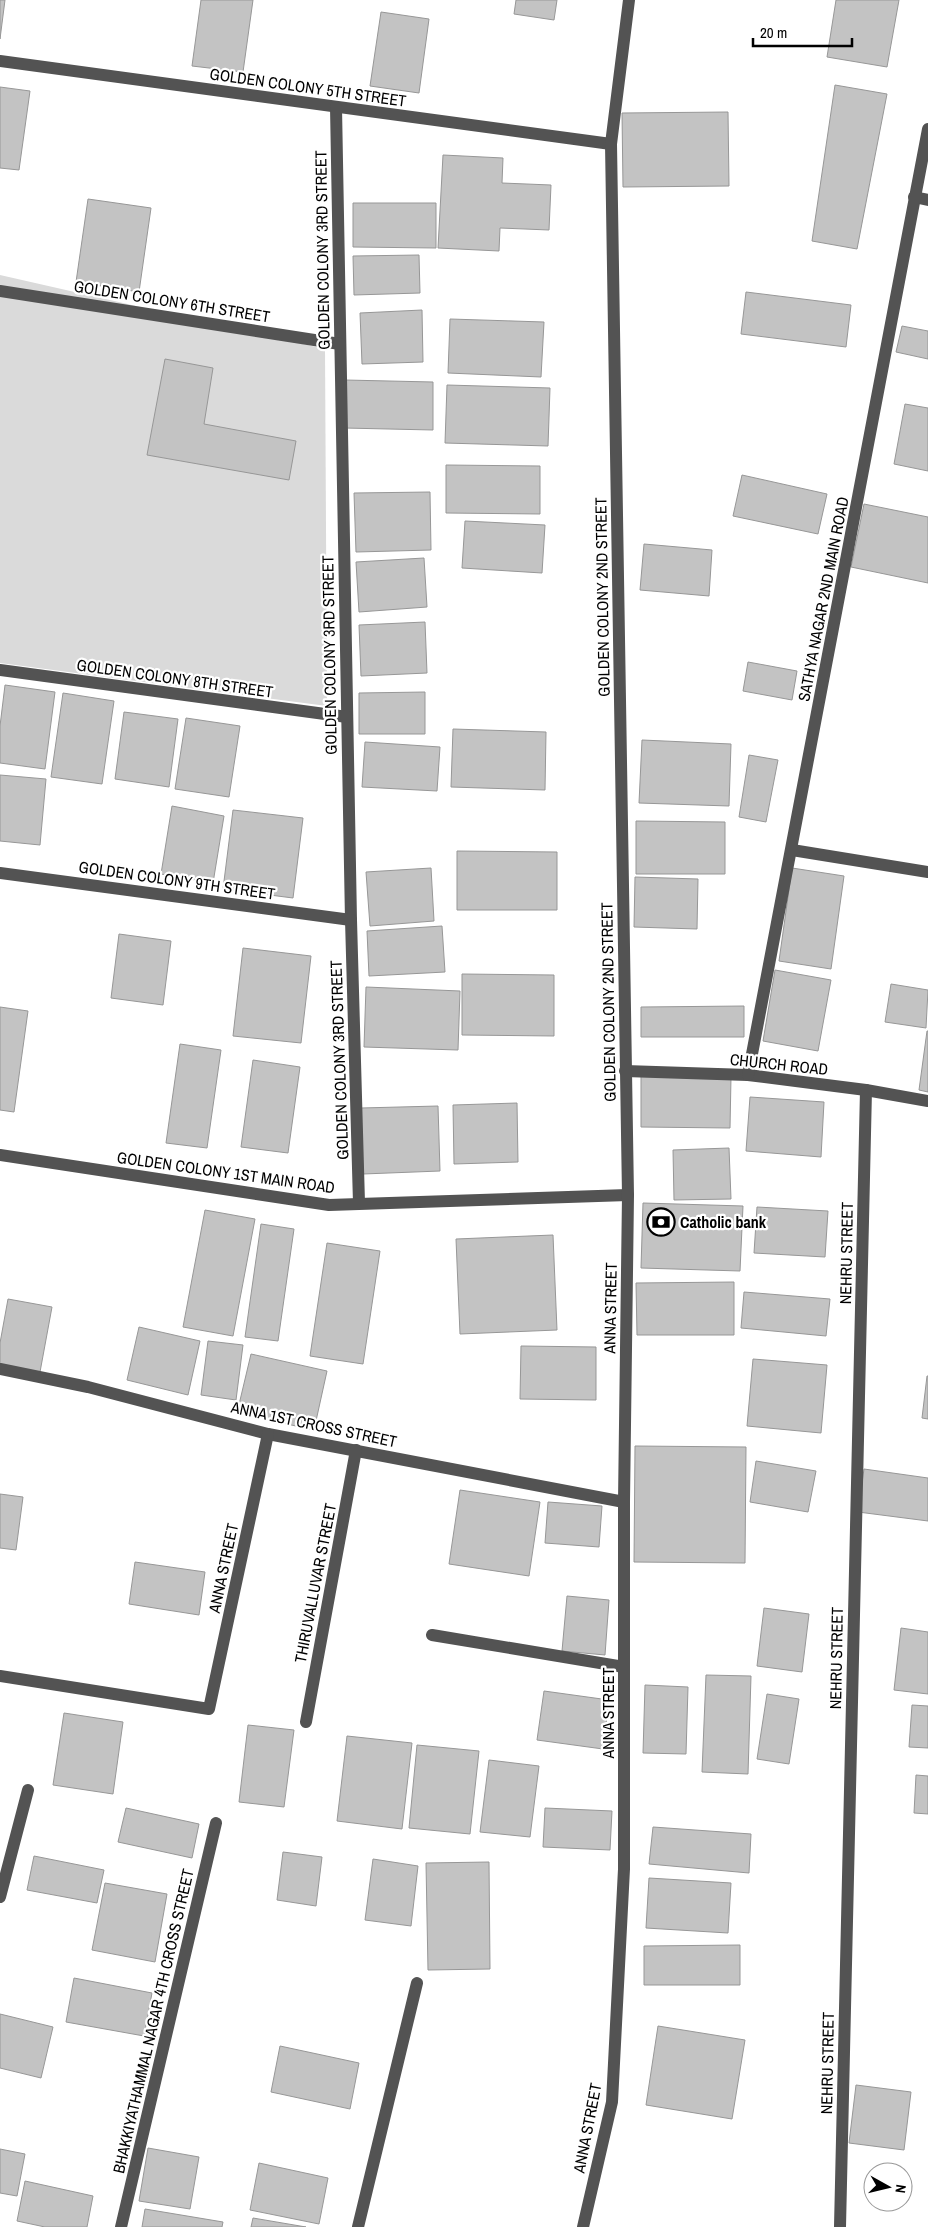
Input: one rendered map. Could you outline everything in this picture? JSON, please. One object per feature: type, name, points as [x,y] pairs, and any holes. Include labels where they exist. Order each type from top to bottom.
[{"type":"street","name":"GOLDEN COLONY 2ND STREET","points":[[628,1195],[611,144],[629,0]]},
{"type":"street","name":"GOLDEN COLONY 5TH STREET","points":[[0,61],[611,144]]},
{"type":"street","name":"GOLDEN COLONY 3RD STREET","points":[[336,107],[351,920],[359,1203]]},
{"type":"street","name":"SATHYA NAGAR 2ND MAIN ROAD","points":[[748,1075],[928,129]]},
{"type":"street","points":[[914,197],[928,200]]},
{"type":"street","name":"GOLDEN COLONY 6TH STREET","points":[[0,291],[340,344]]},
{"type":"street","name":"GOLDEN COLONY 8TH STREET","points":[[0,670],[347,717]]},
{"type":"street","points":[[792,850],[928,872]]},
{"type":"street","name":"GOLDEN COLONY 9TH STREET","points":[[0,872],[351,920]]},
{"type":"street","name":"CHURCH ROAD","points":[[625,1071],[748,1075],[866,1090],[928,1101]]},
{"type":"street","name":"NEHRU STREET","points":[[840,2227],[866,1090]]},
{"type":"street","name":"GOLDEN COLONY 1ST MAIN ROAD","points":[[0,1155],[329,1205],[628,1195]]},
{"type":"street","name":"ANNA STREET","points":[[583,2227],[612,2102],[624,1869],[624,1502],[628,1195]]},
{"type":"street","name":"ANNA 1ST CROSS STREET","points":[[0,1369],[88,1387],[268,1434],[624,1502]]},
{"type":"street","name":"ANNA STREET","points":[[0,1676],[209,1709],[268,1434]]},
{"type":"street","name":"THIRUVALLUVAR STREET","points":[[306,1722],[356,1450]]},
{"type":"street","points":[[432,1635],[624,1667]]},
{"type":"street","points":[[0,1897],[28,1790]]},
{"type":"street","name":"BHAKKIYATHAMMAL NAGAR 4TH CROSS STREET","points":[[121,2227],[216,1822]]},
{"type":"street","points":[[358,2227],[417,1983]]},
{"type":"shaded area","points":[[0,275],[325,349],[327,706],[0,663]]},
{"type":"building","points":[[0,0],[5,0],[0,39]]},
{"type":"building","points":[[201,0],[253,0],[243,72],[192,66]]},
{"type":"building","points":[[516,0],[557,0],[554,20],[514,14]]},
{"type":"building","points":[[836,0],[899,0],[887,67],[827,57]]},
{"type":"building","points":[[381,12],[429,19],[419,93],[370,86]]},
{"type":"building","points":[[835,85],[887,94],[857,249],[812,241]]},
{"type":"building","points":[[0,87],[30,91],[19,170],[0,168]]},
{"type":"building","points":[[728,112],[729,186],[623,187],[622,113]]},
{"type":"building","points":[[443,155],[503,158],[502,183],[551,185],[549,230],[500,228],[499,251],[438,248]]},
{"type":"building","points":[[88,199],[151,208],[139,292],[76,282]]},
{"type":"building","points":[[353,203],[436,203],[436,248],[353,247]]},
{"type":"building","points":[[419,255],[420,293],[354,295],[353,256]]},
{"type":"building","points":[[746,292],[851,305],[846,347],[741,334]]},
{"type":"building","points":[[422,310],[423,362],[362,364],[360,313]]},
{"type":"building","points":[[450,319],[544,322],[541,377],[448,373]]},
{"type":"building","points":[[902,326],[928,331],[928,359],[896,352]]},
{"type":"building","points":[[165,359],[213,368],[204,424],[296,441],[289,480],[147,455]]},
{"type":"building","points":[[345,380],[433,382],[433,430],[344,428]]},
{"type":"building","points":[[447,385],[550,388],[548,446],[445,443]]},
{"type":"building","points":[[905,404],[928,408],[928,471],[894,464]]},
{"type":"building","points":[[446,465],[540,466],[540,514],[446,513]]},
{"type":"building","points":[[742,475],[827,494],[818,534],[733,516]]},
{"type":"building","points":[[430,492],[431,550],[356,552],[354,493]]},
{"type":"building","points":[[864,504],[928,517],[928,583],[851,567]]},
{"type":"building","points":[[465,521],[545,525],[542,573],[462,568]]},
{"type":"building","points":[[644,544],[712,550],[709,596],[640,590]]},
{"type":"building","points":[[424,558],[427,607],[359,612],[356,562]]},
{"type":"building","points":[[425,622],[427,673],[361,676],[359,625]]},
{"type":"building","points":[[748,662],[797,671],[792,700],[743,691]]},
{"type":"building","points":[[5,685],[55,692],[45,769],[0,763],[0,726]]},
{"type":"building","points":[[425,692],[425,734],[359,734],[359,693]]},
{"type":"building","points":[[63,693],[114,701],[102,784],[51,777]]},
{"type":"building","points":[[124,712],[178,719],[169,787],[115,779]]},
{"type":"building","points":[[186,718],[240,726],[229,797],[175,789]]},
{"type":"building","points":[[453,729],[546,732],[545,790],[451,787]]},
{"type":"building","points":[[642,740],[731,744],[729,806],[639,803]]},
{"type":"building","points":[[365,742],[440,747],[437,791],[362,787]]},
{"type":"building","points":[[749,755],[778,760],[766,822],[739,817]]},
{"type":"building","points":[[0,775],[46,779],[40,845],[0,841]]},
{"type":"building","points":[[172,806],[224,816],[213,883],[161,874]]},
{"type":"building","points":[[233,810],[303,818],[293,898],[223,889]]},
{"type":"building","points":[[636,821],[725,822],[725,874],[636,874]]},
{"type":"building","points":[[457,851],[557,852],[557,910],[457,910]]},
{"type":"building","points":[[431,868],[434,921],[370,926],[366,872]]},
{"type":"building","points":[[792,868],[844,876],[831,969],[779,961]]},
{"type":"building","points":[[635,877],[698,879],[697,929],[634,927]]},
{"type":"building","points":[[442,926],[445,972],[369,976],[367,931]]},
{"type":"building","points":[[119,934],[171,941],[163,1005],[111,998]]},
{"type":"building","points":[[243,948],[311,956],[301,1043],[233,1036]]},
{"type":"building","points":[[775,970],[831,980],[818,1051],[763,1041]]},
{"type":"building","points":[[462,974],[554,975],[554,1036],[462,1035]]},
{"type":"building","points":[[891,984],[928,990],[926,1028],[885,1022]]},
{"type":"building","points":[[366,987],[460,991],[458,1050],[364,1047]]},
{"type":"building","points":[[744,1006],[744,1037],[641,1037],[641,1007]]},
{"type":"building","points":[[0,1007],[28,1011],[14,1112],[0,1110]]},
{"type":"building","points":[[928,1031],[928,1092],[919,1090]]},
{"type":"building","points":[[180,1044],[221,1050],[207,1148],[166,1143]]},
{"type":"building","points":[[253,1060],[300,1067],[288,1153],[241,1147]]},
{"type":"building","points":[[641,1076],[731,1077],[730,1128],[641,1127]]},
{"type":"building","points":[[750,1097],[824,1102],[821,1157],[746,1151]]},
{"type":"building","points":[[517,1103],[518,1162],[454,1164],[453,1105]]},
{"type":"building","points":[[438,1106],[440,1171],[363,1174],[361,1108]]},
{"type":"building","points":[[729,1148],[731,1199],[674,1200],[673,1150]]},
{"type":"building","points":[[643,1203],[743,1206],[740,1271],[641,1268]]},
{"type":"building","points":[[757,1207],[828,1211],[825,1257],[754,1253]]},
{"type":"building","points":[[205,1210],[255,1219],[233,1336],[183,1327]]},
{"type":"building","points":[[261,1224],[294,1229],[278,1341],[245,1337]]},
{"type":"building","points":[[553,1235],[557,1330],[460,1334],[456,1239]]},
{"type":"building","points":[[327,1243],[380,1251],[363,1364],[310,1356]]},
{"type":"building","points":[[734,1282],[734,1335],[637,1335],[636,1283]]},
{"type":"building","points":[[744,1292],[830,1299],[826,1336],[741,1328]]},
{"type":"building","points":[[8,1299],[52,1307],[40,1372],[0,1365],[0,1343]]},
{"type":"building","points":[[139,1327],[200,1341],[188,1395],[127,1380]]},
{"type":"building","points":[[208,1341],[243,1345],[236,1400],[201,1395]]},
{"type":"building","points":[[521,1346],[596,1347],[596,1400],[520,1399]]},
{"type":"building","points":[[251,1354],[327,1371],[314,1430],[237,1413]]},
{"type":"building","points":[[753,1359],[827,1365],[821,1433],[747,1426]]},
{"type":"building","points":[[928,1376],[928,1419],[922,1418]]},
{"type":"building","points":[[635,1446],[746,1447],[745,1563],[634,1562]]},
{"type":"building","points":[[756,1461],[816,1471],[808,1512],[750,1502]]},
{"type":"building","points":[[864,1469],[928,1478],[928,1521],[858,1512]]},
{"type":"building","points":[[460,1490],[540,1502],[529,1576],[449,1564]]},
{"type":"building","points":[[0,1494],[23,1497],[16,1550],[0,1548]]},
{"type":"building","points":[[548,1502],[602,1506],[599,1547],[545,1543]]},
{"type":"building","points":[[135,1562],[205,1572],[199,1615],[129,1604]]},
{"type":"building","points":[[567,1596],[609,1600],[605,1655],[562,1651]]},
{"type":"building","points":[[764,1608],[809,1614],[802,1672],[757,1666]]},
{"type":"building","points":[[901,1628],[928,1632],[928,1694],[894,1690]]},
{"type":"building","points":[[706,1675],[751,1676],[748,1774],[702,1772]]},
{"type":"building","points":[[645,1685],[688,1687],[686,1754],[643,1753]]},
{"type":"building","points":[[544,1691],[609,1700],[603,1749],[537,1740]]},
{"type":"building","points":[[767,1694],[799,1699],[789,1764],[757,1759]]},
{"type":"building","points":[[912,1705],[928,1706],[928,1748],[909,1747]]},
{"type":"building","points":[[64,1713],[123,1722],[113,1794],[53,1785]]},
{"type":"building","points":[[248,1725],[294,1730],[284,1807],[239,1802]]},
{"type":"building","points":[[347,1736],[412,1743],[402,1829],[337,1821]]},
{"type":"building","points":[[417,1745],[479,1751],[470,1834],[409,1828]]},
{"type":"building","points":[[489,1760],[539,1766],[530,1837],[480,1832]]},
{"type":"building","points":[[916,1775],[928,1776],[928,1814],[914,1813]]},
{"type":"building","points":[[126,1808],[199,1824],[192,1858],[118,1842]]},
{"type":"building","points":[[545,1808],[612,1811],[610,1850],[543,1847]]},
{"type":"building","points":[[653,1827],[751,1834],[749,1873],[649,1864]]},
{"type":"building","points":[[283,1852],[322,1857],[316,1906],[277,1900]]},
{"type":"building","points":[[34,1856],[104,1870],[97,1903],[27,1890]]},
{"type":"building","points":[[373,1859],[418,1866],[411,1926],[365,1920]]},
{"type":"building","points":[[489,1862],[490,1969],[428,1970],[426,1863]]},
{"type":"building","points":[[649,1878],[731,1883],[728,1933],[646,1928]]},
{"type":"building","points":[[105,1883],[167,1894],[155,1962],[92,1950]]},
{"type":"building","points":[[740,1945],[740,1985],[644,1985],[644,1946]]},
{"type":"building","points":[[74,1978],[152,1993],[144,2036],[66,2022]]},
{"type":"building","points":[[0,2014],[53,2027],[41,2078],[0,2068]]},
{"type":"building","points":[[658,2026],[745,2040],[732,2119],[646,2105]]},
{"type":"building","points":[[280,2046],[359,2063],[350,2109],[271,2092]]},
{"type":"building","points":[[856,2085],[911,2092],[904,2150],[849,2143]]},
{"type":"building","points":[[148,2148],[199,2157],[190,2209],[139,2201]]},
{"type":"building","points":[[0,2149],[25,2154],[17,2196],[0,2193]]},
{"type":"building","points":[[259,2163],[328,2178],[319,2224],[250,2210]]},
{"type":"building","points":[[25,2181],[93,2196],[87,2227],[45,2227],[17,2221]]},
{"type":"building","points":[[145,2209],[223,2222],[222,2227],[142,2227]]},
{"type":"building","points":[[253,2218],[306,2227],[251,2227]]},
{"type":"place","name":"Catholic bank","points":[[661,1222]]}]
